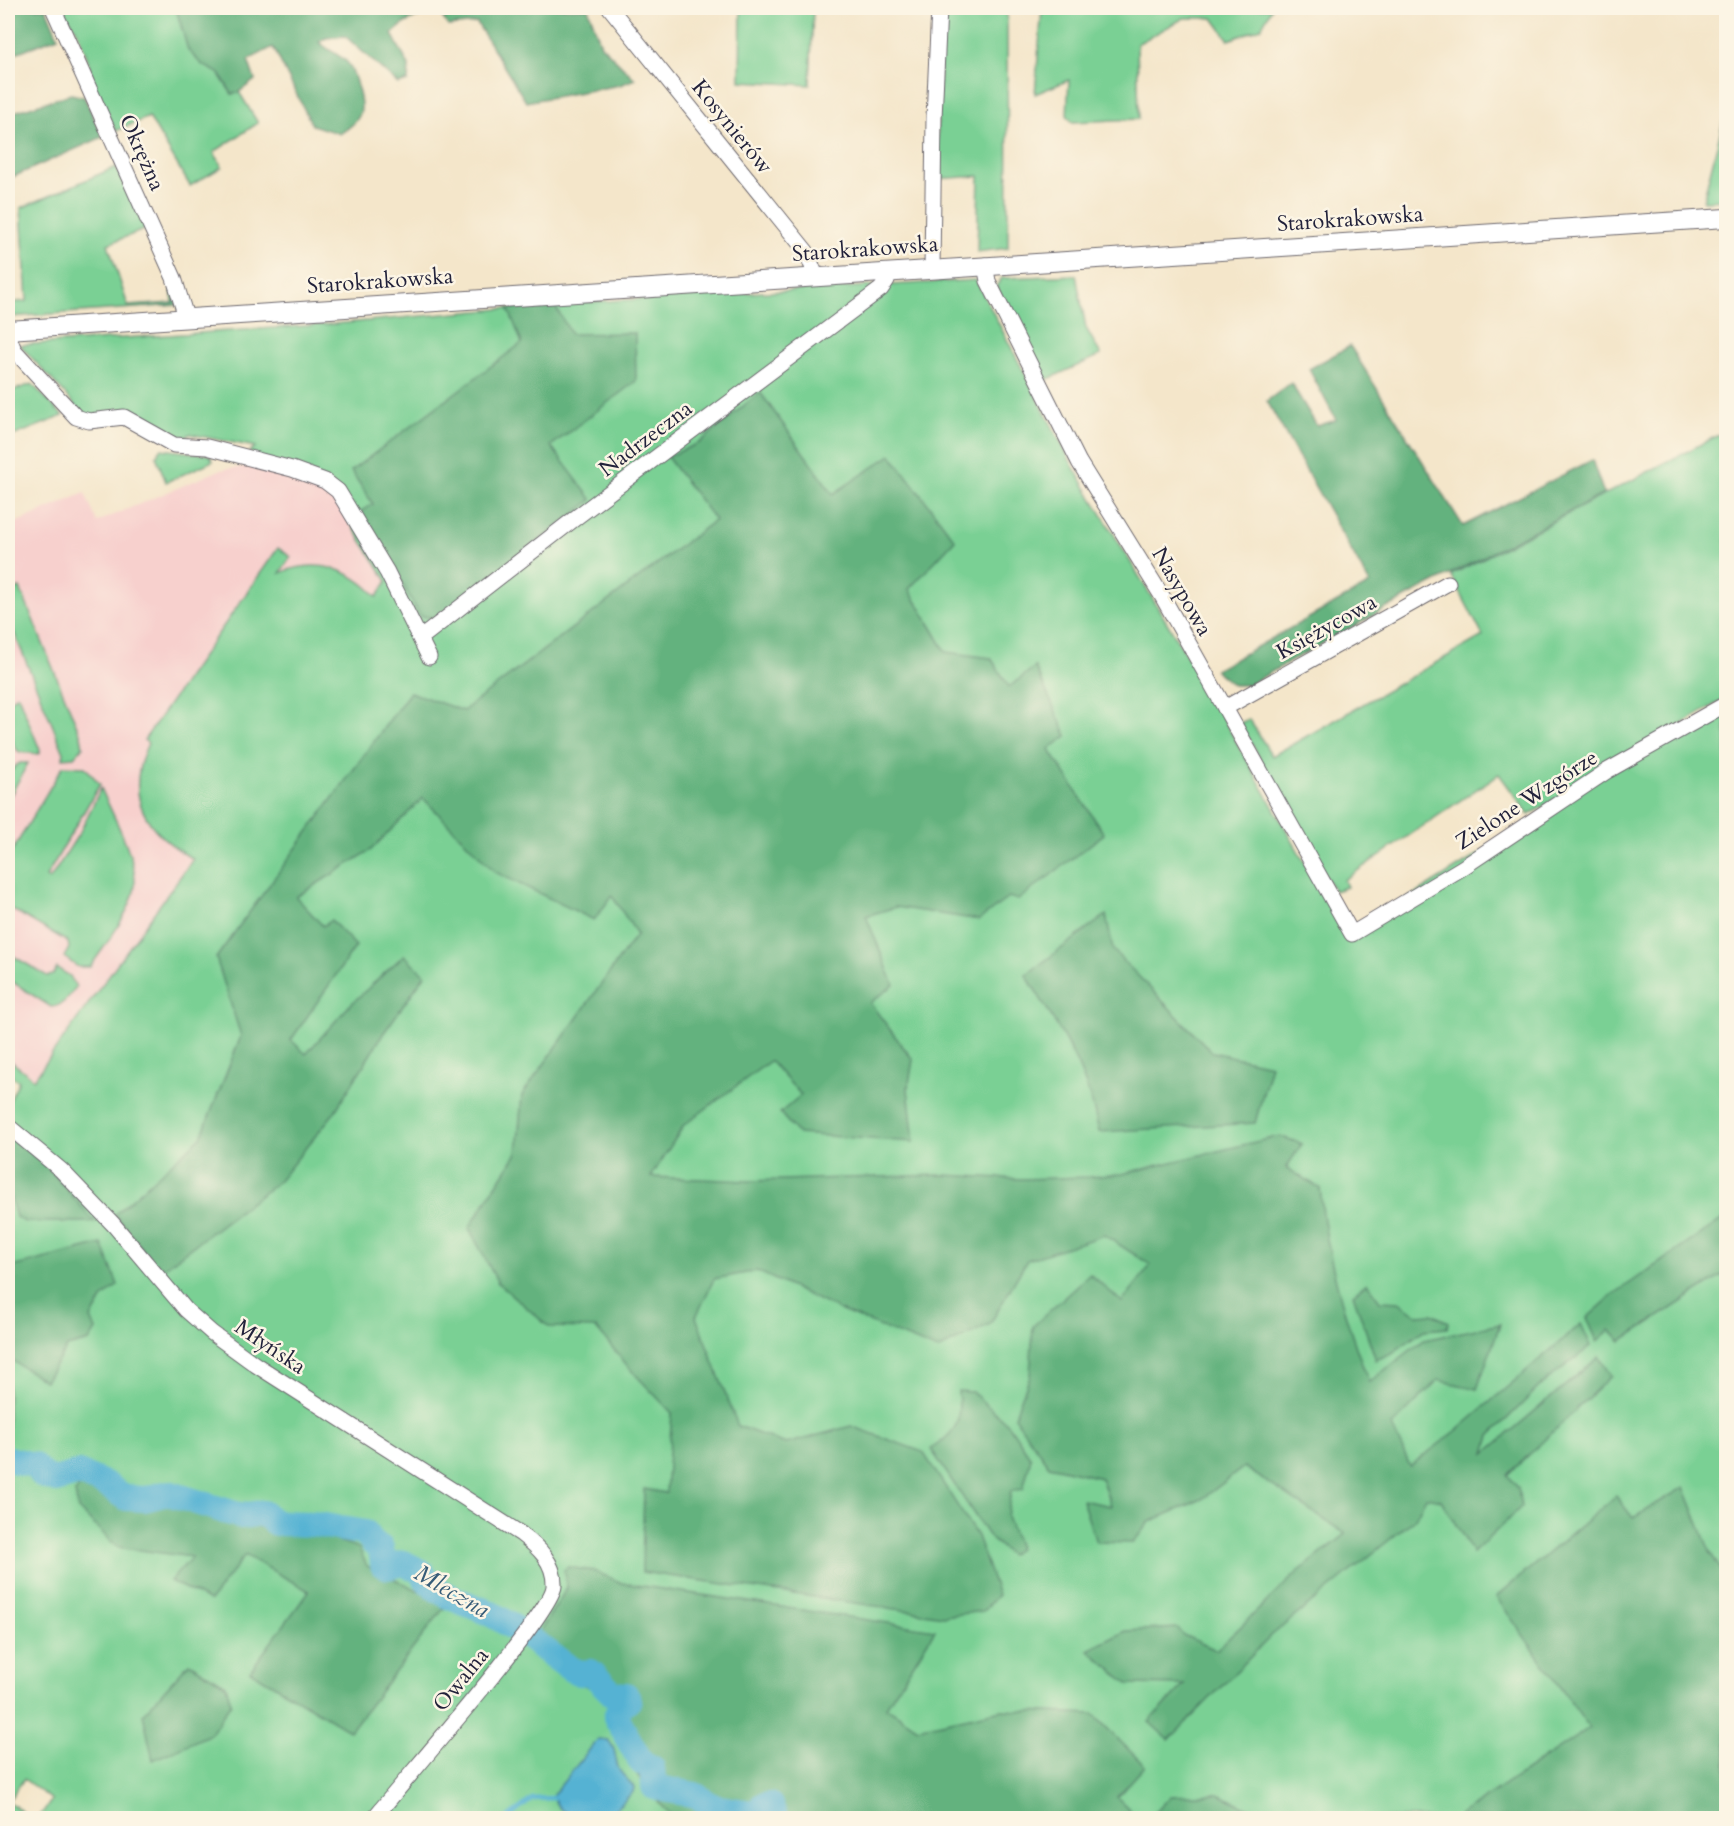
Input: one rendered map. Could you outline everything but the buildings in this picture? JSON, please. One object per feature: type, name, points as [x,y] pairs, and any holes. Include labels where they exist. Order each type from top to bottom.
[{"type":"street","name":"Okrężna","points":[[53,8],[174,278],[186,317]]},
{"type":"street","name":"Kosynierów","points":[[610,8],[806,251],[816,276]]},
{"type":"street","points":[[932,268],[934,118],[939,8]]},
{"type":"street","name":"Starokrakowska","points":[[8,330],[1726,218]]},
{"type":"street","name":"Nasypowa","points":[[985,265],[988,281],[1079,462],[1162,596],[1352,934]]},
{"type":"street","name":"Nadrzeczna","points":[[422,637],[578,516],[881,289],[887,280],[888,272]]},
{"type":"street","points":[[8,335],[15,350],[76,417],[89,421],[124,417],[174,445],[207,447],[292,468],[331,484],[338,491],[387,572],[422,637],[429,657]]},
{"type":"street","name":"Księżycowa","points":[[1225,708],[1448,583]]},
{"type":"street","name":"Zielone Wzgórze","points":[[1352,934],[1462,868],[1607,771],[1726,704]]},
{"type":"street","name":"Młyńska","points":[[8,1126],[61,1170],[113,1224],[186,1310],[212,1333],[256,1365],[521,1534],[546,1557]]},
{"type":"street","name":"Owalna","points":[[374,1818],[517,1642],[552,1592],[553,1579],[546,1557]]},
{"type":"shaded area","points":[[259,465],[329,489],[387,581],[68,1160],[34,1080],[8,1059],[8,526],[85,493],[97,522],[220,470]]},
{"type":"green space","points":[[8,8],[46,8],[58,37],[8,56]]},
{"type":"green space","points":[[62,8],[178,8],[177,12],[232,94],[239,92],[258,123],[214,152],[222,167],[190,186],[149,117],[116,131],[96,92],[87,57],[76,29]]},
{"type":"green space","points":[[178,8],[436,8],[405,23],[392,34],[409,66],[408,81],[398,84],[345,36],[326,38],[319,42],[349,64],[359,91],[360,113],[353,124],[340,134],[312,125],[273,47],[248,60],[255,80],[239,92],[232,94],[220,74],[201,64],[188,50],[177,12]]},
{"type":"green space","points":[[437,8],[588,8],[601,45],[635,79],[620,85],[526,102],[477,23],[448,26]]},
{"type":"green space","points":[[741,8],[813,8],[810,85],[740,81]]},
{"type":"green space","points":[[942,8],[1007,8],[1008,248],[977,252],[979,176],[936,179]]},
{"type":"green space","points":[[1042,8],[1272,8],[1261,28],[1229,40],[1213,18],[1184,18],[1137,44],[1139,119],[1072,122],[1067,115],[1069,80],[1035,94]]},
{"type":"green space","points":[[71,94],[84,97],[103,137],[8,179],[8,114]]},
{"type":"green space","points":[[1726,110],[1726,200],[1703,201]]},
{"type":"green space","points":[[116,167],[146,229],[108,244],[128,306],[173,303],[171,284],[177,305],[10,317],[8,303],[27,301],[21,208]]},
{"type":"green space","points":[[1076,275],[1086,328],[1101,355],[1046,380],[996,286],[1002,278]]},
{"type":"green space","points":[[976,280],[1074,468],[1199,676],[1347,937],[1608,773],[1726,710],[1726,1818],[38,1818],[52,1800],[24,1779],[8,1801],[8,1104],[19,1081],[8,1074],[8,1059],[34,1079],[193,859],[162,837],[143,811],[138,780],[148,743],[144,740],[278,548],[291,557],[280,573],[307,566],[333,568],[356,579],[377,597],[387,581],[329,489],[249,452],[255,447],[190,434],[180,440],[129,410],[85,416],[20,345],[334,324],[554,304]]},
{"type":"green space","points":[[554,304],[571,334],[635,333],[636,381],[551,446],[592,500],[437,618],[420,616],[396,572],[358,513],[373,504],[351,471],[522,343],[508,308]]},
{"type":"green space","points":[[1350,346],[1463,526],[1592,460],[1604,494],[1414,593],[1248,685],[1233,685],[1215,670],[1370,584],[1267,401],[1291,383],[1317,426],[1336,420],[1309,369]]},
{"type":"green space","points":[[32,384],[63,416],[8,438],[8,392]]},
{"type":"green space","points":[[760,392],[833,494],[891,455],[955,540],[909,589],[946,652],[991,658],[1009,687],[1035,667],[1067,736],[1049,749],[1104,834],[1018,900],[1009,897],[979,920],[896,907],[866,916],[894,985],[870,1003],[913,1060],[908,1089],[914,1142],[798,1134],[780,1113],[801,1095],[770,1061],[684,1125],[651,1177],[749,1181],[943,1175],[1022,1179],[1089,1177],[1122,1174],[1280,1136],[1302,1144],[1286,1168],[1320,1188],[1337,1286],[1369,1382],[1424,1340],[1500,1324],[1477,1389],[1438,1380],[1392,1426],[1410,1466],[1456,1431],[1581,1324],[1591,1346],[1542,1384],[1490,1436],[1485,1453],[1599,1357],[1611,1376],[1508,1475],[1518,1488],[1521,1507],[1473,1553],[1441,1500],[1426,1497],[1415,1519],[1272,1635],[1169,1740],[1149,1722],[1184,1685],[1128,1684],[1088,1650],[1126,1631],[1178,1628],[1183,1635],[1216,1650],[1298,1572],[1346,1534],[1244,1467],[1202,1499],[1149,1522],[1133,1543],[1096,1542],[1082,1500],[1111,1506],[1101,1478],[1049,1466],[1014,1417],[1030,1376],[1033,1326],[1090,1274],[1122,1302],[1151,1265],[1104,1235],[1027,1260],[990,1324],[938,1350],[844,1312],[757,1271],[714,1279],[696,1317],[738,1426],[786,1444],[851,1426],[923,1452],[977,1536],[998,1595],[983,1611],[944,1616],[642,1572],[644,1489],[666,1493],[672,1413],[631,1370],[596,1328],[549,1327],[498,1283],[469,1228],[517,1153],[522,1095],[637,934],[612,896],[594,920],[495,872],[423,798],[371,850],[296,897],[323,926],[331,920],[356,946],[291,1040],[306,1054],[349,1006],[404,955],[425,975],[383,1034],[334,1113],[279,1181],[160,1271],[115,1214],[201,1137],[241,1036],[216,958],[410,692],[463,711],[715,520],[667,457],[699,443]]},
{"type":"green space","points":[[1726,431],[1726,698],[1529,815],[1499,774],[1344,880],[1347,887],[1334,891],[1240,723],[1249,719],[1272,756],[1483,636],[1451,575]]},
{"type":"green space","points":[[161,449],[210,455],[213,461],[166,482],[156,456]]},
{"type":"green space","points":[[20,588],[81,736],[83,747],[74,757],[63,758],[64,753],[8,618],[8,592]]},
{"type":"green space","points":[[18,695],[40,750],[39,754],[19,752],[12,742],[8,721],[8,701]]},
{"type":"green space","points":[[20,763],[28,763],[8,800],[10,774],[12,769]]},
{"type":"green space","points":[[63,766],[85,767],[100,784],[46,877],[50,879],[80,832],[101,788],[128,849],[135,874],[135,885],[129,906],[90,967],[78,967],[64,957],[69,948],[68,942],[8,907],[8,858]]},
{"type":"green space","points":[[1106,915],[1113,950],[1212,1052],[1271,1065],[1255,1123],[1099,1132],[1094,1109],[1079,1068],[1026,975]]},
{"type":"green space","points":[[8,953],[47,976],[53,975],[57,968],[70,976],[76,987],[62,1003],[51,1007],[8,979]]},
{"type":"green space","points":[[8,1135],[46,1166],[95,1222],[25,1222],[16,1217],[8,1189]]},
{"type":"green space","points":[[1726,1217],[1726,1273],[1621,1341],[1610,1330],[1597,1341],[1587,1318],[1614,1294]]},
{"type":"green space","points":[[102,1244],[118,1285],[102,1299],[91,1318],[96,1330],[89,1341],[67,1347],[45,1381],[8,1358],[8,1268]]},
{"type":"green space","points":[[1367,1283],[1380,1301],[1399,1302],[1417,1315],[1432,1314],[1448,1322],[1447,1328],[1424,1330],[1392,1353],[1376,1360],[1353,1294]]},
{"type":"green space","points":[[958,1391],[972,1392],[1009,1425],[1031,1458],[1023,1489],[1011,1491],[1007,1517],[1019,1548],[1010,1555],[989,1537],[931,1449],[947,1437],[956,1425],[959,1411]]},
{"type":"green space","points":[[81,1485],[132,1509],[167,1505],[234,1523],[324,1536],[359,1548],[367,1566],[447,1604],[350,1731],[250,1671],[309,1591],[245,1555],[210,1601],[170,1581],[192,1557],[117,1547],[78,1509],[75,1492]]},
{"type":"green space","points":[[1684,1487],[1711,1554],[1726,1577],[1726,1818],[1456,1818],[1589,1728],[1496,1597],[1616,1496],[1633,1518]]},
{"type":"green space","points":[[568,1567],[594,1571],[622,1583],[935,1630],[886,1707],[918,1728],[1002,1710],[1093,1714],[1145,1766],[1117,1797],[1138,1818],[674,1818],[650,1792],[631,1765],[617,1735],[608,1700],[592,1688],[570,1680],[528,1650],[567,1588],[564,1570]]},
{"type":"green space","points":[[189,1663],[226,1685],[231,1703],[211,1734],[153,1760],[143,1714]]},
{"type":"green space","points":[[1219,1794],[1268,1818],[1150,1818],[1171,1796]]},
{"type":"green space","points":[[8,1801],[31,1818],[8,1818]]},
{"type":"water","points":[[598,1739],[608,1740],[611,1744],[619,1770],[634,1787],[633,1792],[606,1818],[582,1818],[567,1814],[556,1803],[553,1795]]},
{"type":"waterway","name":"Mleczna","points":[[8,1459],[33,1465],[44,1476],[56,1480],[79,1473],[105,1484],[126,1498],[145,1499],[168,1493],[241,1516],[263,1513],[275,1523],[313,1524],[366,1533],[373,1543],[381,1548],[383,1565],[388,1567],[403,1563],[422,1572],[427,1581],[443,1593],[503,1621],[571,1669],[580,1673],[591,1672],[613,1694],[626,1695],[629,1700],[621,1705],[616,1717],[641,1762],[652,1768],[654,1787],[695,1795],[714,1807],[758,1814],[762,1806],[770,1805],[775,1818]]},
{"type":"waterway","points":[[508,1818],[532,1799],[553,1798]]}]
